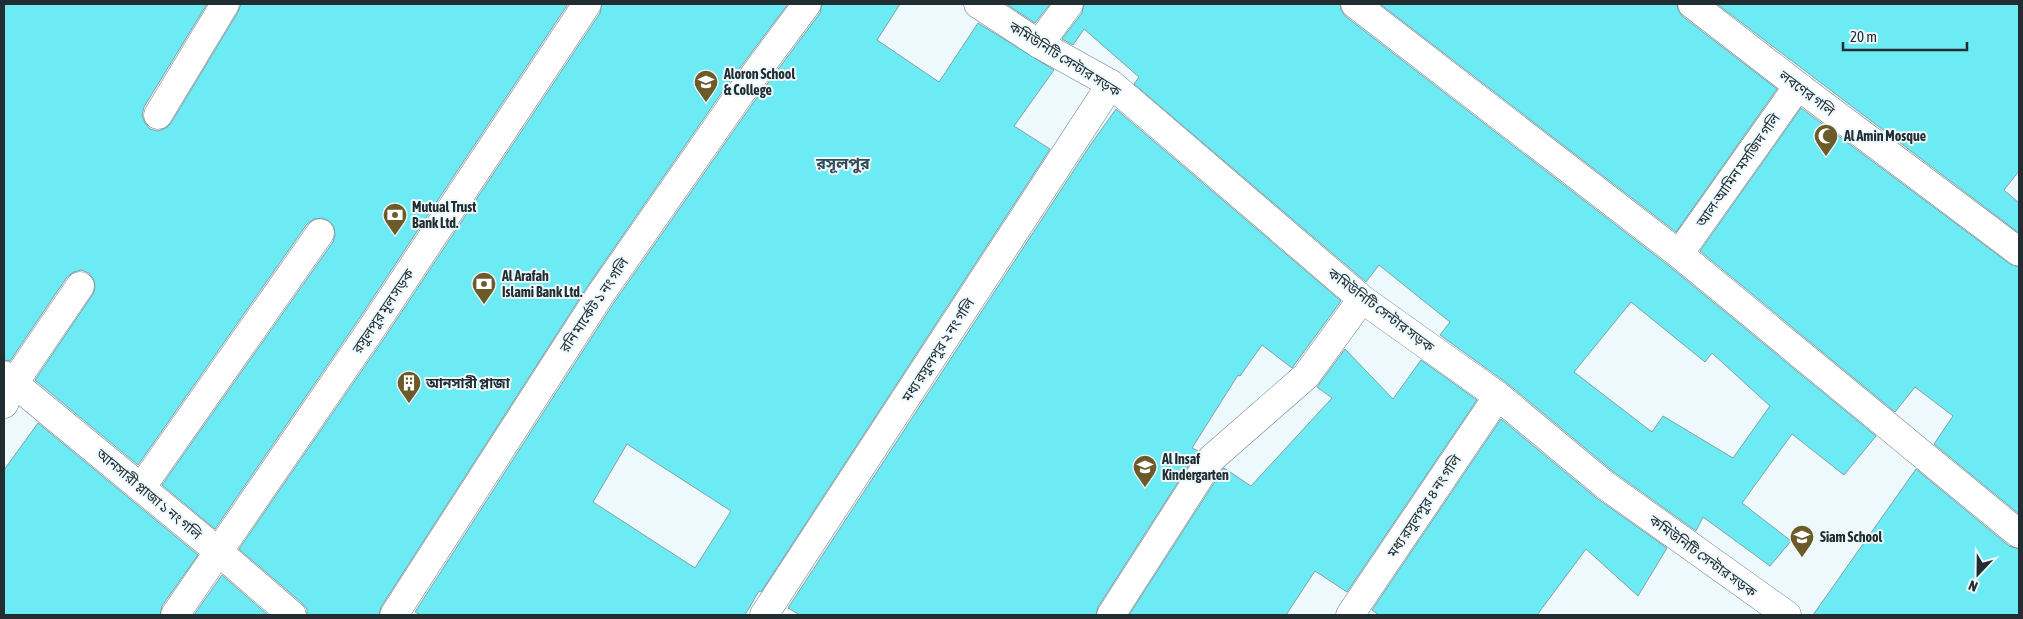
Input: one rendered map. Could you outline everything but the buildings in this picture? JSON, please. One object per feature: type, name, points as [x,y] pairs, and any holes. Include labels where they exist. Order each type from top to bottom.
[{"type":"street","points":[[158,114],[225,4]]},
{"type":"street","name":"রসুলপুর মূল সড়ক","points":[[175,615],[372,328],[587,4]]},
{"type":"street","name":"রনি মার্কেট ১ নং গলি","points":[[394,615],[600,295],[740,94],[807,4]]},
{"type":"street","name":"কমিউনিটি সেন্টার সড়ক","points":[[978,4],[1040,44],[1111,84],[1362,299],[1498,396],[1605,485],[1787,615]]},
{"type":"street","points":[[1040,44],[1069,4]]},
{"type":"street","points":[[1355,4],[1679,254],[2019,534]]},
{"type":"street","name":"লবণের গলি","points":[[1692,4],[2019,252]]},
{"type":"street","name":"মধ্য রসুলপুর ২ নং গলি","points":[[764,615],[1111,84]]},
{"type":"street","name":"আল-আমিন মসজিদ গলি","points":[[1679,254],[1798,86]]},
{"type":"street","points":[[141,488],[320,232]]},
{"type":"street","points":[[7,387],[80,286]]},
{"type":"street","points":[[1111,615],[1211,459],[1306,376],[1362,299]]},
{"type":"street","name":"আনসারী প্লাজা ১ নং গলি","points":[[7,387],[141,488],[292,615]]},
{"type":"street","name":"মধ্য রসুলপুর ৪ নং গলি","points":[[1350,615],[1498,396]]},
{"type":"place","name":"Aloron School & College","points":[[706,103]]},
{"type":"place","name":"Al Amin Mosque","points":[[1826,157]]},
{"type":"place","name":"Mutual Trust Bank Ltd.","points":[[395,236]]},
{"type":"place","name":"Al Arafah Islami Bank Ltd.","points":[[484,305]]},
{"type":"place","name":"আনসারী প্লাজা","points":[[409,404]]},
{"type":"place","name":"Al Insaf Kindergarten","points":[[1145,488]]},
{"type":"place","name":"Siam School","points":[[1802,558]]},
{"type":"district","name":"রসূলপুর","points":[[843,163]]}]
